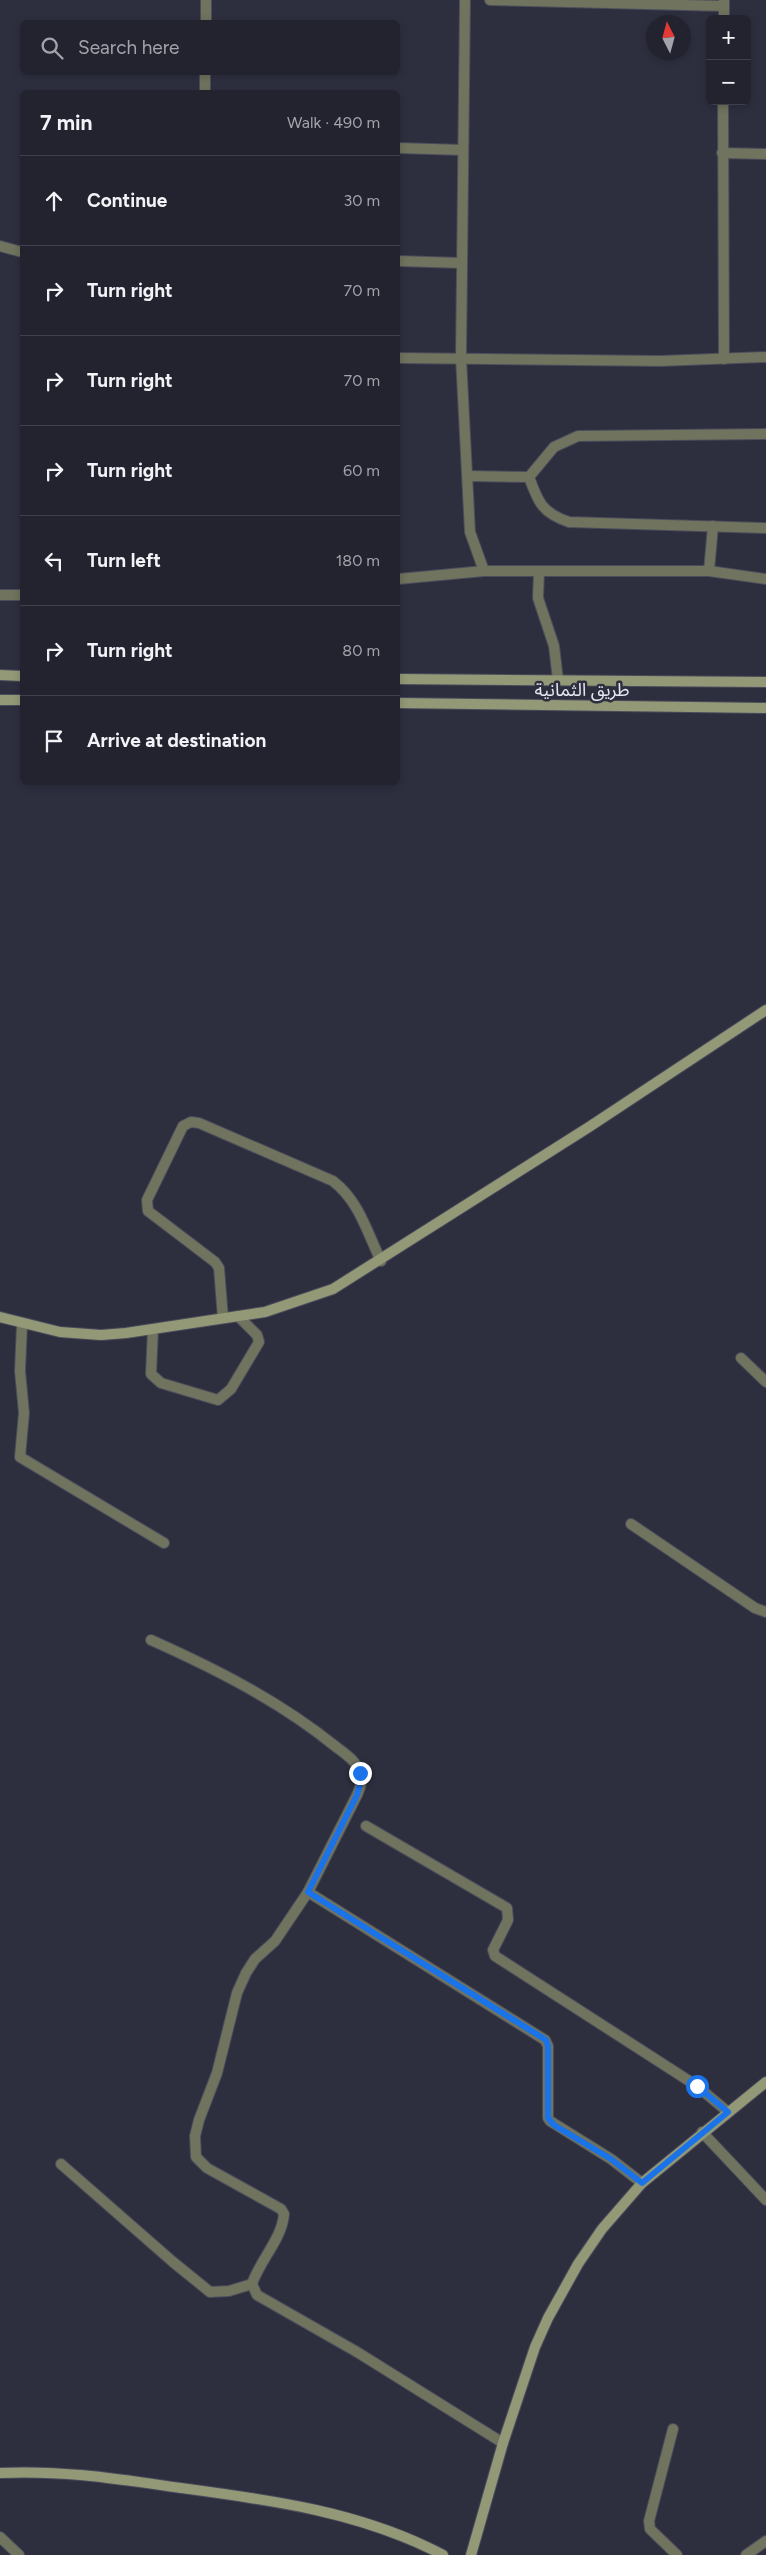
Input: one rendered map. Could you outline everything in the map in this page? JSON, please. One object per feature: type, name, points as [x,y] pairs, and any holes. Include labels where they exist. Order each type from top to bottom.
[{"type":"street","points":[[206,0],[206,20]]},
{"type":"street","points":[[464,0],[462,358],[471,538],[484,571]]},
{"type":"street","points":[[490,0],[724,3]]},
{"type":"street","points":[[205,75],[205,90]]},
{"type":"street","points":[[723,105],[724,359]]},
{"type":"street","points":[[400,148],[463,150]]},
{"type":"street","points":[[722,153],[766,154]]},
{"type":"street","points":[[0,246],[20,251]]},
{"type":"street","points":[[400,261],[462,263]]},
{"type":"street","points":[[400,358],[613,361],[766,357]]},
{"type":"street","points":[[529,477],[554,447],[578,436],[766,434]]},
{"type":"street","points":[[468,476],[529,477]]},
{"type":"street","points":[[529,477],[537,498],[546,511],[569,522],[766,528]]},
{"type":"street","points":[[709,571],[713,526]]},
{"type":"street","points":[[400,579],[484,571],[709,571],[766,578]]},
{"type":"street","points":[[539,572],[538,598],[554,646],[558,680]]},
{"type":"street","points":[[0,595],[20,595]]},
{"type":"street","points":[[0,676],[20,676]]},
{"type":"street","points":[[400,679],[766,682]]},
{"type":"street","points":[[0,700],[20,700]]},
{"type":"street","name":"طريق الثمانية","points":[[400,703],[766,708]]},
{"type":"street","points":[[0,1317],[60,1332],[101,1335],[265,1312],[333,1289],[381,1261],[766,1010]]},
{"type":"street","points":[[223,1318],[220,1278],[215,1262],[146,1208],[147,1200],[183,1126],[187,1123],[199,1123],[333,1180],[356,1205],[381,1261]]},
{"type":"street","points":[[153,1329],[151,1374],[155,1380],[161,1384],[218,1400],[230,1389],[259,1342],[257,1335],[238,1316]]},
{"type":"street","points":[[22,1324],[20,1371],[24,1413],[20,1457],[164,1543]]},
{"type":"street","points":[[741,1358],[766,1382]]},
{"type":"street","points":[[631,1524],[755,1608],[766,1612]]},
{"type":"street","points":[[151,1640],[186,1655],[266,1697],[310,1725],[343,1751],[357,1766],[361,1780],[357,1795],[308,1892],[275,1941],[255,1959],[246,1973],[237,1993],[217,2073],[195,2136],[196,2156],[207,2168],[281,2208],[284,2214],[282,2227],[255,2274],[252,2284],[257,2295],[357,2352],[503,2443]]},
{"type":"street","points":[[366,1826],[507,1908],[508,1920],[493,1950],[495,1956],[697,2086],[728,2112]]},
{"type":"street","points":[[308,1892],[546,2040],[548,2046],[548,2118],[550,2121],[611,2159],[642,2183]]},
{"type":"street","points":[[471,2555],[503,2443],[535,2347],[553,2309],[602,2229],[642,2183],[702,2132],[766,2082]]},
{"type":"street","points":[[702,2132],[766,2200]]},
{"type":"street","points":[[61,2164],[210,2292],[229,2291],[252,2284]]},
{"type":"street","points":[[673,2429],[649,2522],[650,2529],[677,2555]]},
{"type":"street","points":[[0,2473],[58,2472],[96,2475],[280,2502],[404,2535],[444,2555]]},
{"type":"street","points":[[0,2537],[19,2555]]},
{"type":"street","points":[[746,2555],[766,2541]]},
{"type":"route","points":[[360,1773],[361,1780],[357,1795],[308,1892],[521,2022],[546,2040],[548,2046],[546,2056],[548,2118],[554,2125],[611,2159],[642,2183],[728,2112],[697,2086]]}]
